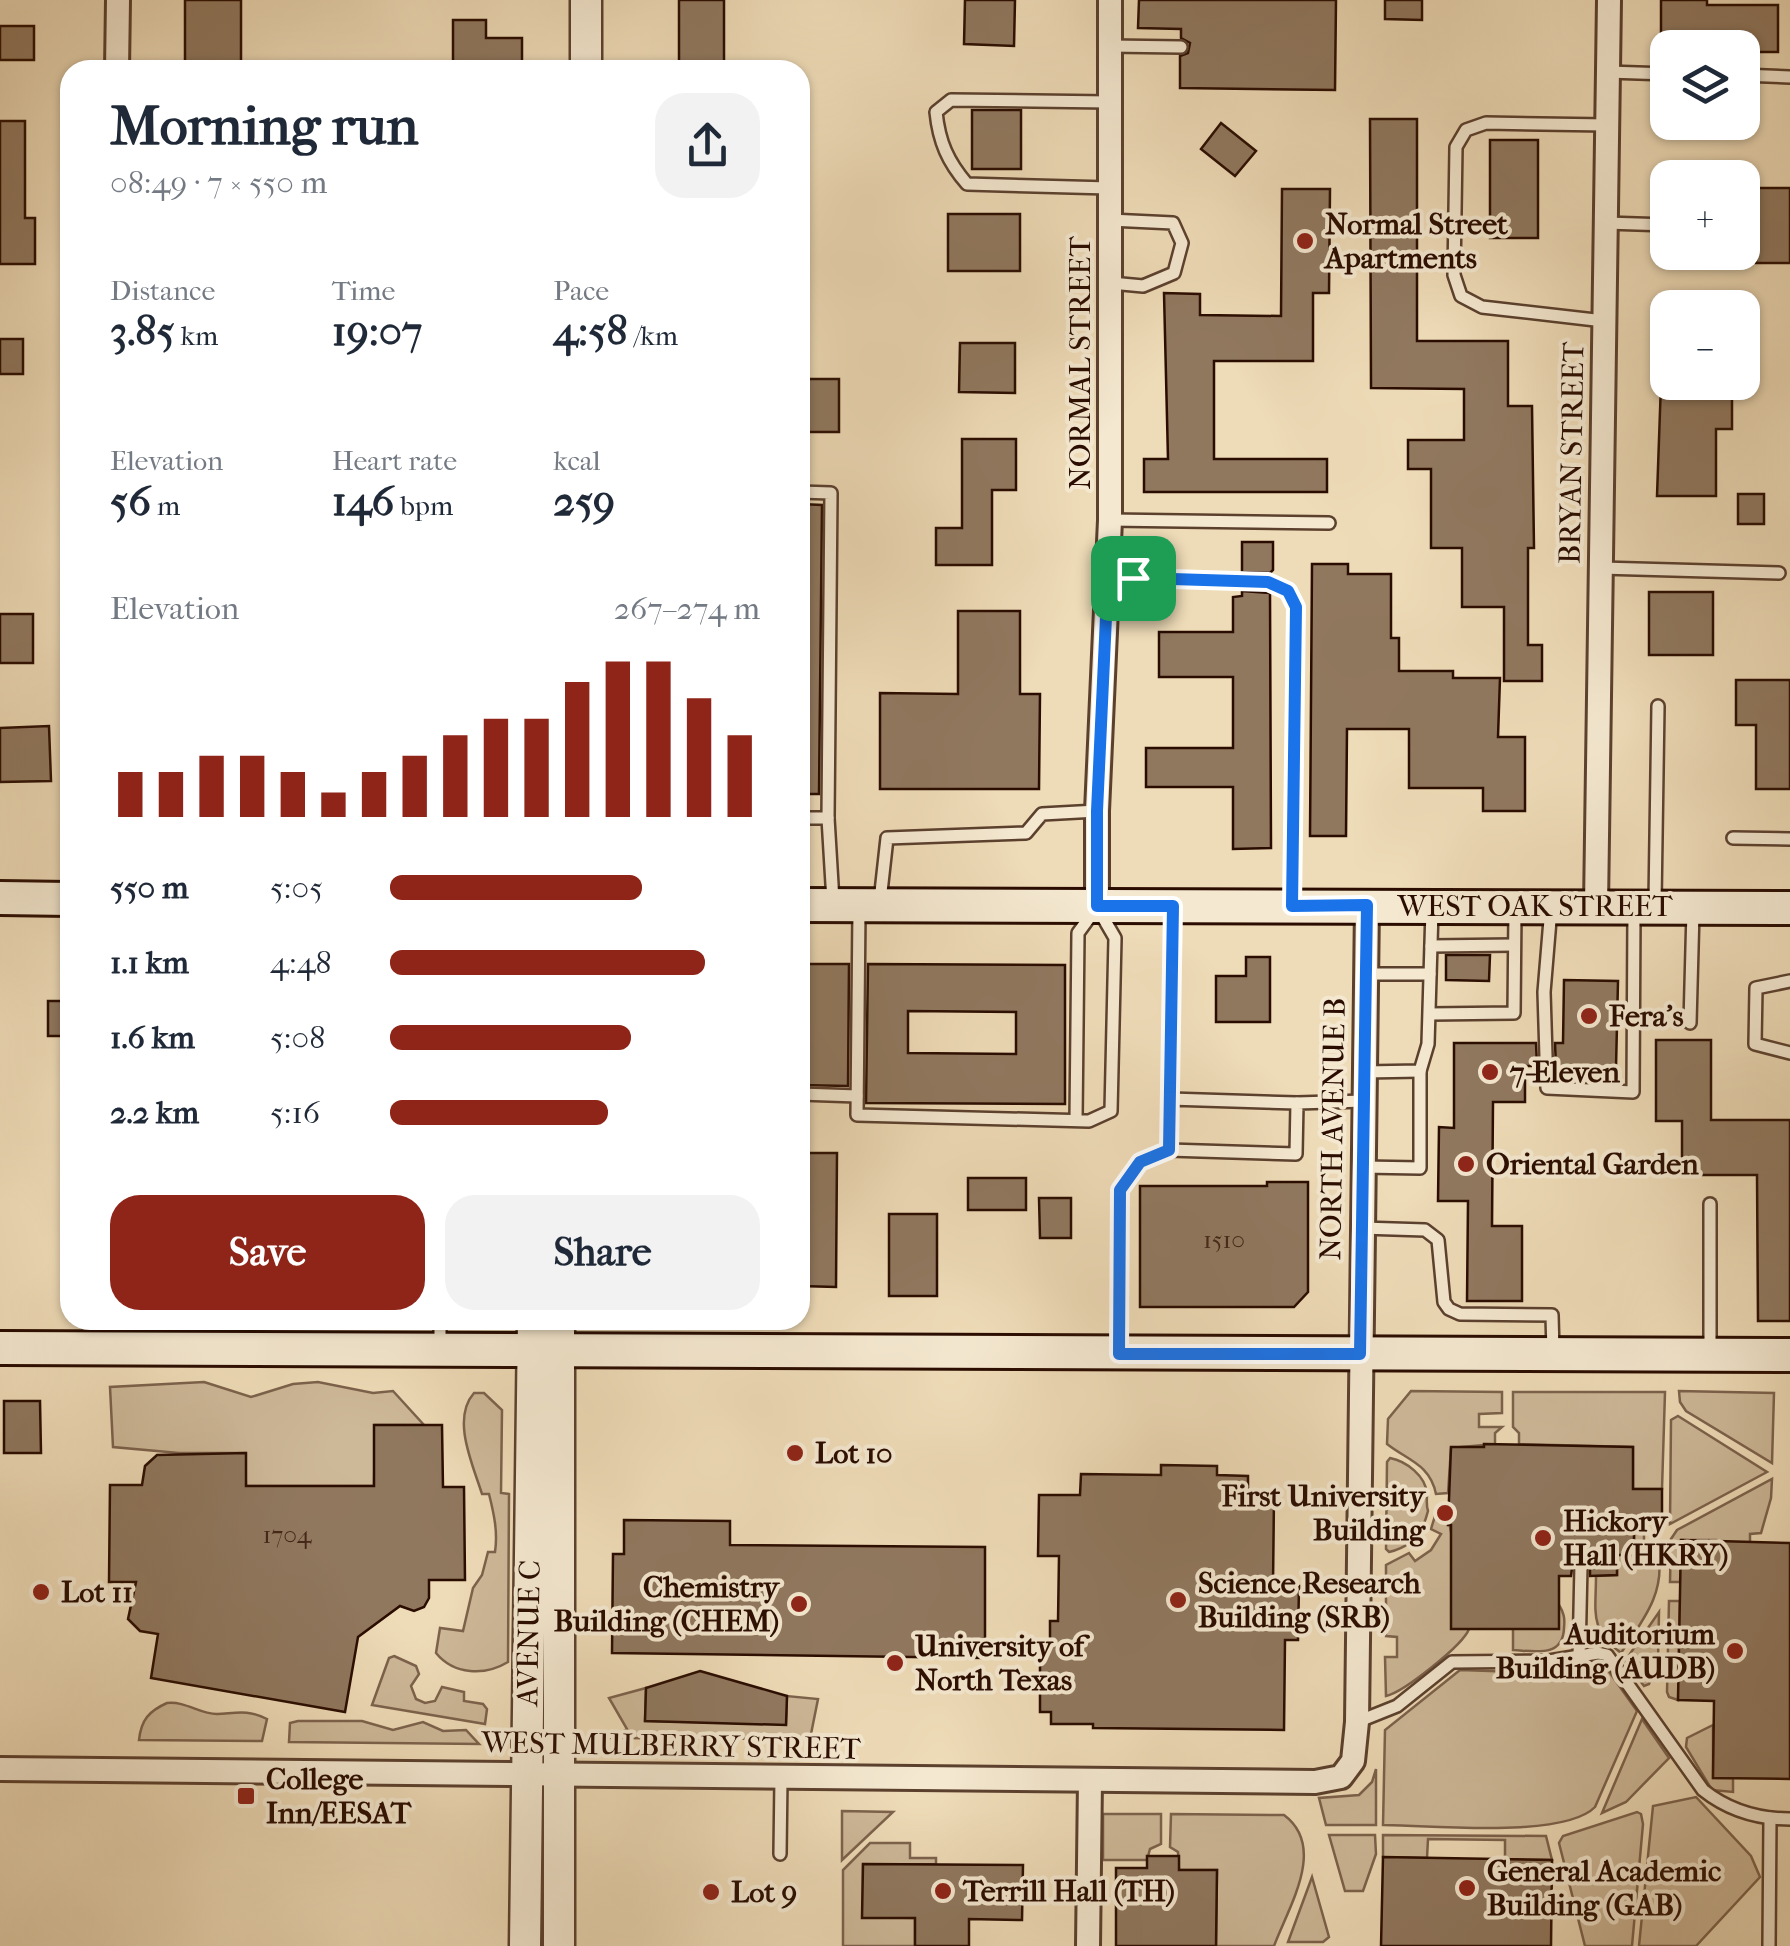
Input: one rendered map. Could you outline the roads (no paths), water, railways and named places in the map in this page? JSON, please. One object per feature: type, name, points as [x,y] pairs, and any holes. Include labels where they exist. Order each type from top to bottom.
[{"type":"main road","points":[[0,898],[60,899]]},
{"type":"main road","name":"WEST OAK STREET","points":[[810,905],[1790,908]]},
{"type":"main road","points":[[0,1348],[545,1336],[1119,1354],[1790,1354]]},
{"type":"street","points":[[117,60],[118,0]]},
{"type":"street","points":[[586,0],[586,60]]},
{"type":"street","name":"NORMAL STREET","points":[[1097,906],[1097,811],[1110,520],[1110,0]]},
{"type":"street","name":"BRYAN STREET","points":[[1596,906],[1609,0]]},
{"type":"street","name":"NORTH AVENUE B","points":[[1341,1777],[1353,1761],[1358,1722],[1367,905]]},
{"type":"street","points":[[545,1336],[559,1946]]},
{"type":"street","name":"AVENUE C","points":[[525,1946],[545,1336]]},
{"type":"street","name":"WEST MULBERRY STREET","points":[[0,1769],[1315,1782],[1341,1777]]},
{"type":"street","points":[[1088,1946],[1090,1780]]},
{"type":"lane","points":[[1109,46],[1180,47]]},
{"type":"lane","points":[[1608,72],[1650,73]]},
{"type":"lane","points":[[1760,76],[1790,77]]},
{"type":"lane","points":[[1108,102],[950,100],[936,112],[938,139],[953,168],[967,184],[1109,188]]},
{"type":"lane","points":[[1604,321],[1482,307],[1461,296],[1454,275],[1456,147],[1466,130],[1486,123],[1607,125]]},
{"type":"lane","points":[[1110,220],[1172,223],[1182,243],[1174,274],[1143,286],[1111,284]]},
{"type":"lane","points":[[1606,223],[1650,224]]},
{"type":"lane","points":[[810,492],[831,492],[828,818],[858,905],[857,1115],[1089,1121],[1111,1110],[1115,938],[1097,906],[1078,932],[1076,1120]]},
{"type":"lane","points":[[1110,520],[1330,523]]},
{"type":"lane","points":[[1600,568],[1778,573]]},
{"type":"lane","points":[[1108,574],[1268,582],[1288,591],[1296,607],[1292,906]]},
{"type":"lane","points":[[1551,906],[1544,992],[1547,1088],[1633,1092],[1658,706]]},
{"type":"lane","points":[[858,905],[887,838],[1026,832],[1042,814],[1097,811]]},
{"type":"lane","points":[[810,818],[828,818]]},
{"type":"lane","points":[[1733,838],[1790,838]]},
{"type":"lane","points":[[1363,1167],[1420,1168],[1420,1071],[1428,1044],[1432,905]]},
{"type":"lane","points":[[1169,1150],[1173,906]]},
{"type":"lane","points":[[1430,1014],[1514,1013],[1515,906]]},
{"type":"lane","points":[[1690,1022],[1693,907]]},
{"type":"lane","points":[[1431,946],[1514,945]]},
{"type":"lane","points":[[1366,974],[1430,974]]},
{"type":"lane","points":[[1790,981],[1756,988],[1755,1044],[1790,1053]]},
{"type":"lane","points":[[1364,1072],[1420,1071]]},
{"type":"lane","points":[[810,1094],[857,1096]]},
{"type":"lane","points":[[1170,1099],[1364,1102]]},
{"type":"lane","points":[[1119,1354],[1120,1190],[1140,1162],[1169,1150],[1296,1154],[1297,1103]]},
{"type":"lane","points":[[1710,1204],[1710,1354]]},
{"type":"lane","points":[[1362,1228],[1425,1230],[1432,1234],[1438,1240],[1444,1302],[1449,1309],[1460,1314],[1552,1315],[1552,1354]]},
{"type":"lane","points":[[1579,1656],[1581,1565]]},
{"type":"lane","points":[[1358,1722],[1398,1706],[1452,1662],[1548,1661],[1598,1653],[1613,1660],[1703,1790],[1738,1810],[1790,1819]]},
{"type":"lane","points":[[780,1778],[780,1854]]},
{"type":"lane","points":[[1769,1946],[1770,1818]]},
{"type":"place","name":"Normal Street Apartments","points":[[1305,241]]},
{"type":"place","name":"Fera's","points":[[1589,1016]]},
{"type":"place","name":"7-Eleven","points":[[1490,1072]]},
{"type":"place","name":"Oriental Garden","points":[[1466,1164]]},
{"type":"place","name":"Lot 10","points":[[795,1453]]},
{"type":"place","name":"First University Building","points":[[1445,1513]]},
{"type":"place","name":"Hickory Hall (HKRY)","points":[[1543,1538]]},
{"type":"place","name":"Lot 11","points":[[41,1592]]},
{"type":"place","name":"Science Research Building (SRB)","points":[[1178,1600]]},
{"type":"place","name":"Chemistry Building (CHEM)","points":[[799,1604]]},
{"type":"place","name":"Auditorium Building (AUDB)","points":[[1735,1651]]},
{"type":"place","name":"University of North Texas","points":[[895,1663]]},
{"type":"place","name":"College Inn/EESAT","points":[[246,1796]]},
{"type":"place","name":"General Academic Building (GAB)","points":[[1467,1888]]},
{"type":"place","name":"Terrill Hall (TH)","points":[[943,1891]]},
{"type":"place","name":"Lot 9","points":[[711,1892]]}]
